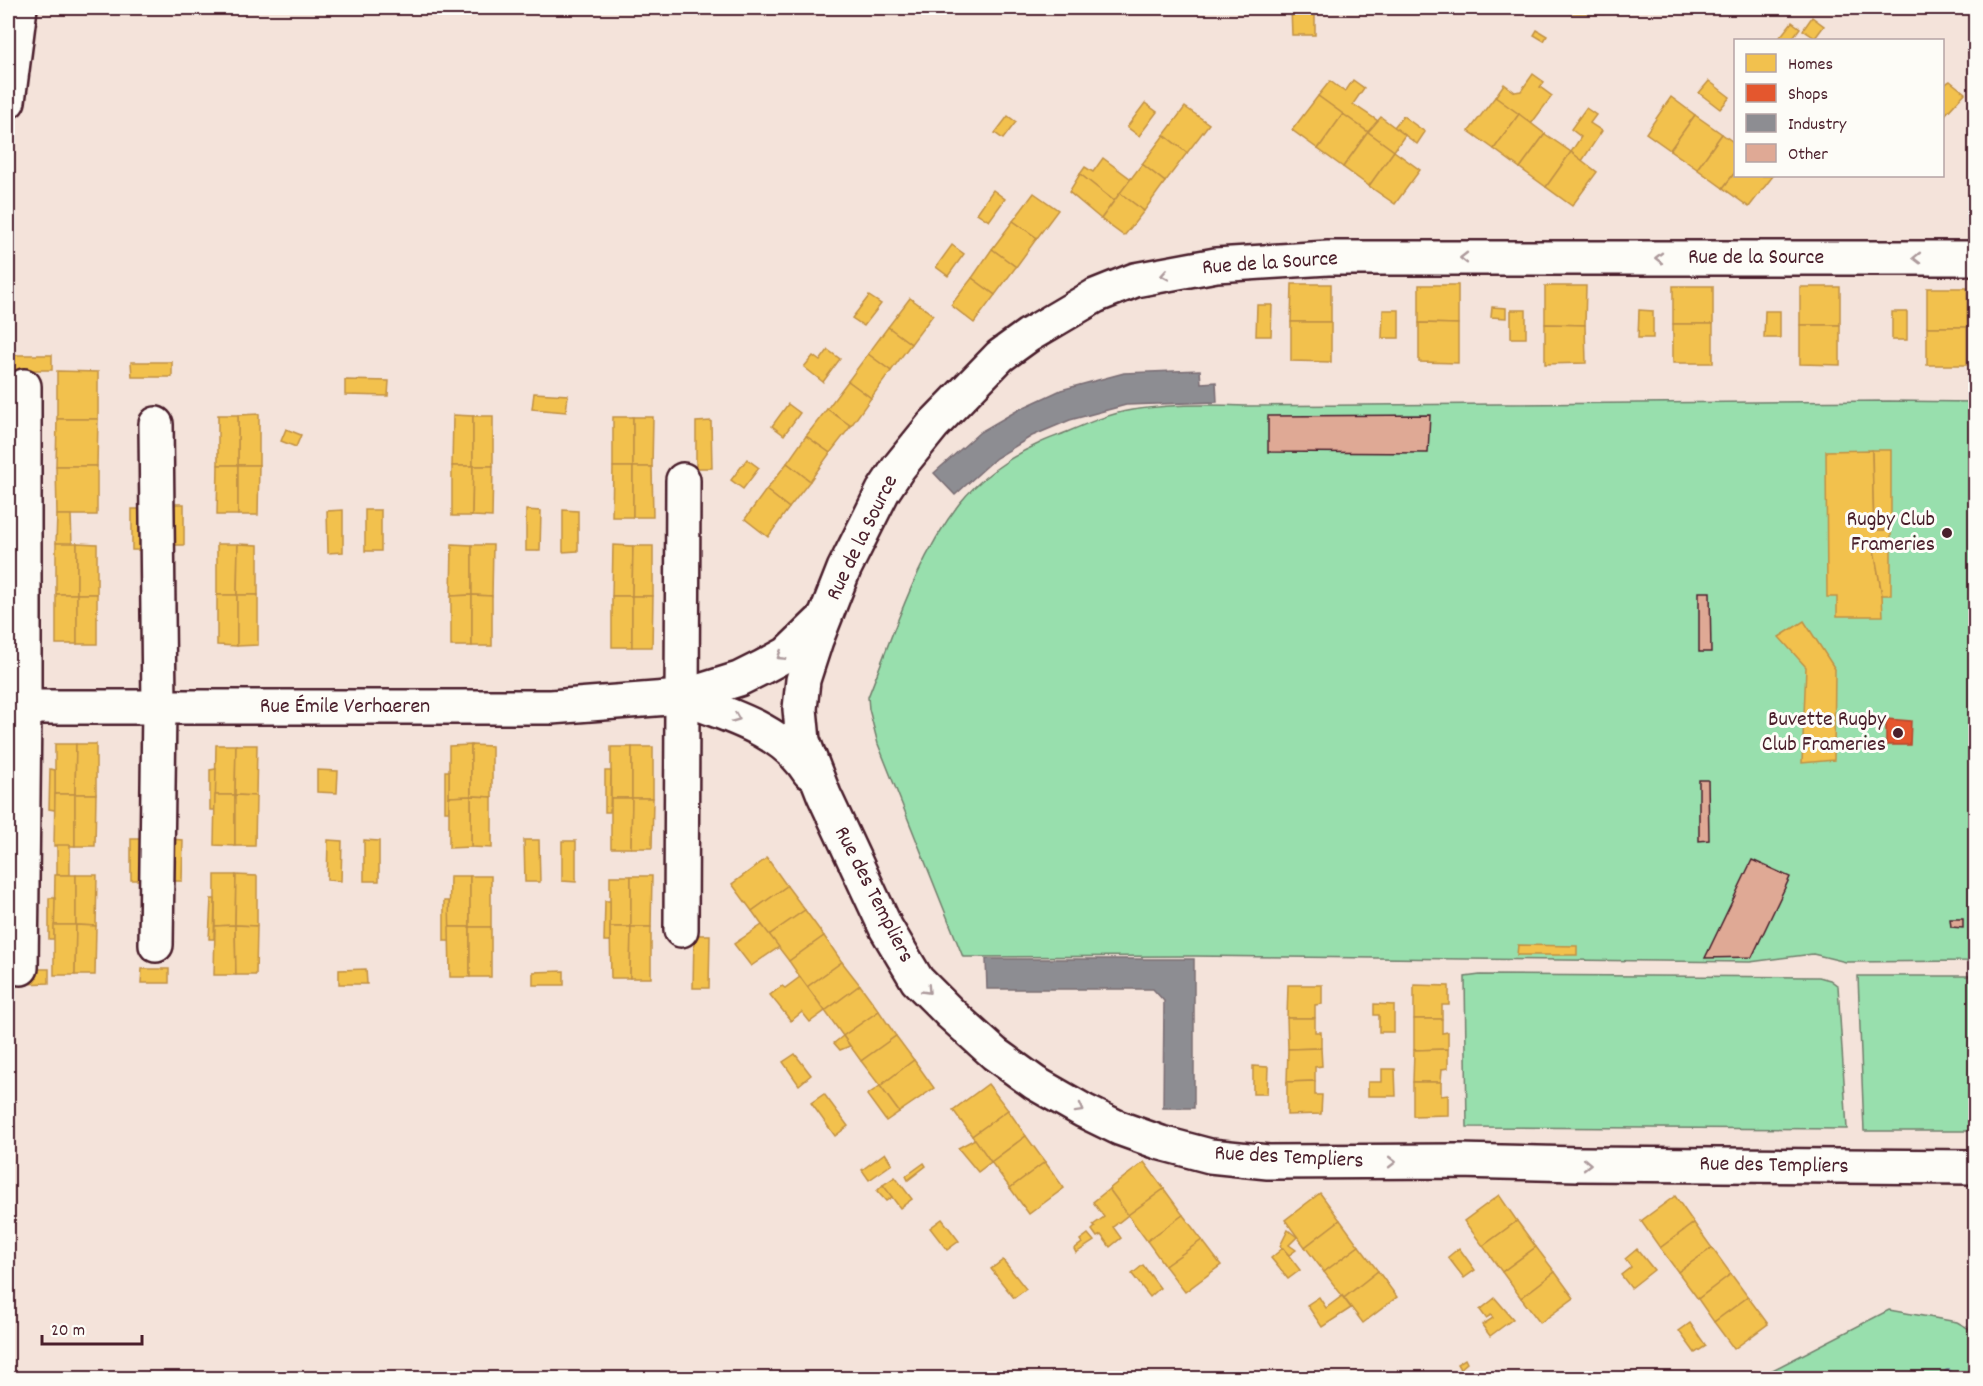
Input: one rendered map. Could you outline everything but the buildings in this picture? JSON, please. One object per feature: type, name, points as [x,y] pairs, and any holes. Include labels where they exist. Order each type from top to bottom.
[{"type":"street","points":[[8,101],[20,8]]},
{"type":"street","name":"Rue de la Source","points":[[800,709],[803,680],[843,568],[883,492],[899,467],[966,389],[1000,356],[1029,335],[1095,296],[1135,280],[1216,266],[1328,258],[1976,258]]},
{"type":"street","points":[[21,968],[16,707],[24,386]]},
{"type":"street","points":[[156,423],[159,707],[156,945]]},
{"type":"street","points":[[681,930],[683,480]]},
{"type":"street","name":"Rue Émile Verhaeren","points":[[16,707],[551,707],[681,697],[739,679],[787,654],[824,618]]},
{"type":"street","name":"Rue Émile Verhaeren","points":[[681,697],[743,721],[779,740],[805,765],[824,795]]},
{"type":"street","name":"Rue des Templiers","points":[[800,709],[803,741],[824,795],[886,928],[917,980],[995,1054],[1035,1083],[1119,1128],[1161,1143],[1210,1156],[1268,1162],[1458,1161],[1976,1167]]},
{"type":"green space","points":[[1975,402],[1975,961],[1846,962],[1813,954],[1750,962],[1194,956],[963,957],[878,744],[868,697],[907,597],[944,526],[959,504],[976,486],[1016,455],[1107,416],[1132,410],[1174,406]]},
{"type":"green space","points":[[1480,975],[1819,977],[1830,980],[1838,986],[1847,1129],[1467,1127],[1465,977]]},
{"type":"green space","points":[[1858,976],[1975,976],[1975,1131],[1864,1131]]},
{"type":"green space","points":[[1889,1310],[1957,1322],[1975,1332],[1975,1378],[1757,1378]]},
{"type":"place","name":"Rugby Club Frameries","points":[[1947,533]]},
{"type":"place","name":"Buvette Rugby Club Frameries","points":[[1898,733]]}]
